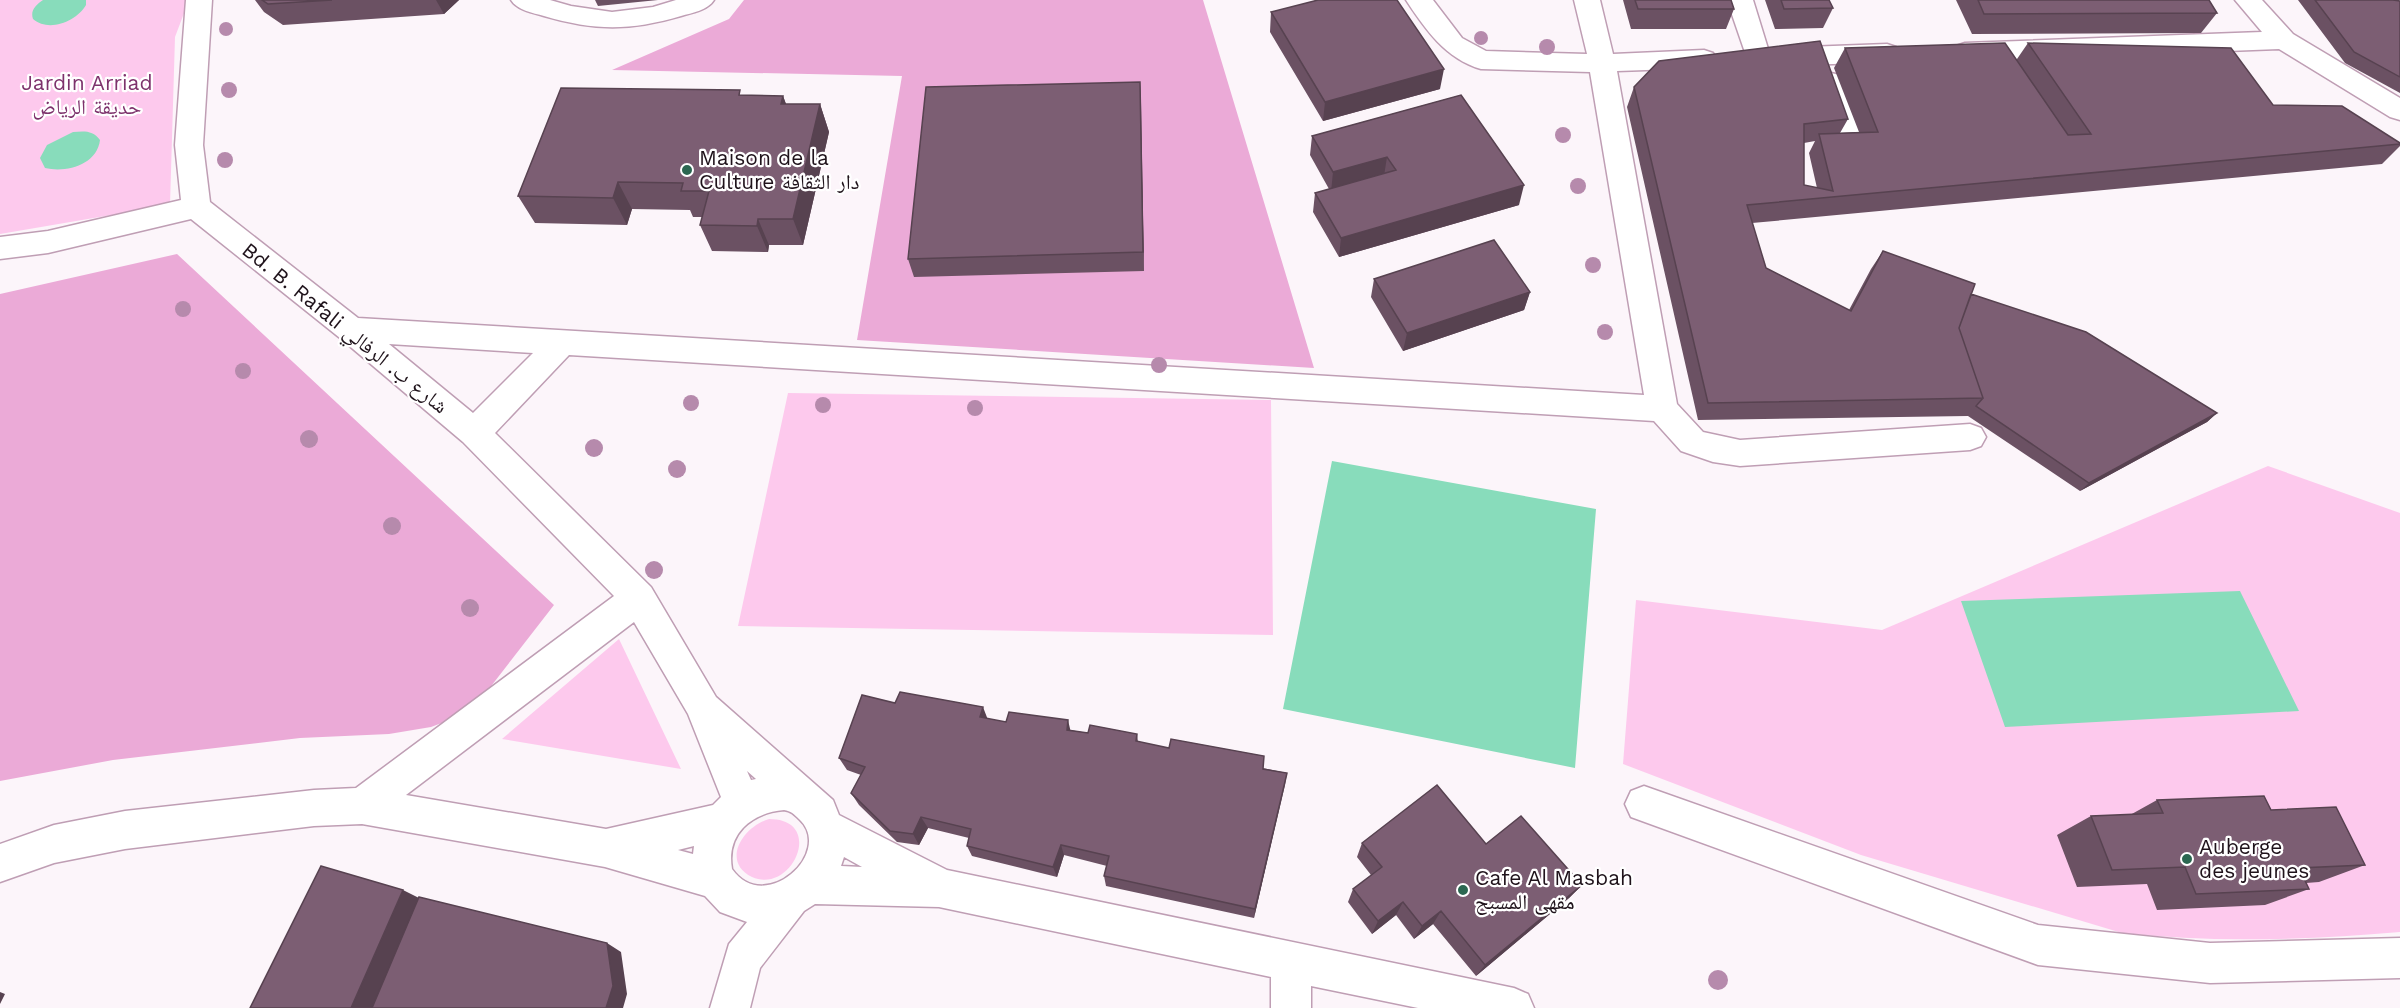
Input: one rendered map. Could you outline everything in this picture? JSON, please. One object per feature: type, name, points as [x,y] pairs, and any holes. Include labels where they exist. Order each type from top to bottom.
[{"type":"street","points":[[0,248],[48,242],[196,207],[189,145],[200,0]]},
{"type":"street","points":[[524,0],[557,6],[590,21],[632,21],[701,0]]},
{"type":"street","points":[[1419,0],[1453,44],[1481,60],[1602,63],[1927,53],[2005,61],[2284,40]]},
{"type":"street","points":[[1587,0],[1602,63],[1662,409],[1692,442],[1713,449],[1740,453],[1970,437]]},
{"type":"street","points":[[1739,58],[1740,0]]},
{"type":"street","points":[[2248,0],[2284,40],[2400,110]]},
{"type":"street","points":[[1821,55],[1856,149]]},
{"type":"street","name":"Bd. B. Rafali شارع ب. الرفالي","points":[[196,207],[351,330],[474,433],[639,598],[702,705]]},
{"type":"street","points":[[351,330],[1662,409]]},
{"type":"street","points":[[474,433],[561,344]]},
{"type":"street","points":[[362,806],[639,598]]},
{"type":"street","points":[[702,705],[800,794],[813,802],[823,814],[829,829],[828,848],[821,868],[743,958],[730,1008]]},
{"type":"street","points":[[702,705],[733,812]]},
{"type":"street","points":[[743,958],[722,887],[712,866],[715,836],[733,812],[756,795],[786,791],[800,794]]},
{"type":"street","points":[[1644,804],[2038,945],[2210,963],[2400,958]]},
{"type":"street","points":[[0,862],[54,844],[125,830],[314,808],[362,806],[605,848],[722,887],[742,902],[757,905],[774,904],[800,892],[939,888],[1514,1008]]},
{"type":"street","points":[[605,848],[733,812]]},
{"type":"street","points":[[829,829],[939,888]]},
{"type":"street","points":[[1291,962],[1291,1008]]},
{"type":"green space","name":"Jardin Arriad حديقة الرياض","points":[[0,0],[189,0],[175,37],[170,205],[0,234]]},
{"type":"green space","points":[[788,393],[1271,400],[1273,635],[738,626]]},
{"type":"green space","points":[[2268,466],[2400,513],[2400,932],[2261,939],[2191,938],[2122,933],[1861,855],[1623,764],[1636,600],[1882,630]]},
{"type":"green space","points":[[619,639],[681,769],[502,739]]},
{"type":"green space","points":[[769,819],[786,822],[796,831],[799,842],[797,855],[790,867],[780,876],[767,880],[752,877],[743,870],[738,862],[737,853],[744,836],[751,829]]},
{"type":"shaded area","points":[[43,0],[86,0],[86,5],[82,11],[69,20],[47,25],[33,19],[32,16],[34,8]]},
{"type":"shaded area","points":[[744,0],[1203,0],[1314,368],[857,340],[902,76],[612,70],[729,19]]},
{"type":"shaded area","points":[[73,132],[88,132],[100,140],[93,156],[71,168],[45,168],[40,158],[47,145]]},
{"type":"shaded area","points":[[177,254],[554,605],[471,712],[431,727],[389,734],[300,738],[113,760],[0,781],[0,294]]},
{"type":"shaded area","points":[[1332,461],[1596,509],[1575,768],[1283,709]]},
{"type":"shaded area","points":[[2240,591],[2299,711],[2005,727],[1961,601]]},
{"type":"building","points":[[262,0],[332,0],[268,4]]},
{"type":"building","points":[[1318,0],[1397,0],[1444,69],[1325,102],[1271,12]]},
{"type":"building","points":[[1635,0],[1731,0],[1734,9],[1638,9]]},
{"type":"building","points":[[1781,0],[1829,0],[1833,8],[1784,9]]},
{"type":"building","points":[[1978,0],[2209,0],[2217,13],[1984,14]]},
{"type":"building","points":[[2315,0],[2400,1],[2400,77],[2354,52]]},
{"type":"building","points":[[1820,41],[1848,119],[1804,124],[1804,185],[1833,191],[1819,134],[1878,132],[1845,48],[2005,43],[2068,135],[2091,134],[2028,43],[2231,48],[2273,105],[2342,106],[2400,144],[1747,205],[1766,268],[1851,311],[1883,251],[1975,284],[1959,328],[1983,398],[1708,403],[1634,87],[1659,61]]},
{"type":"building","points":[[1140,82],[1143,252],[908,259],[926,87]]},
{"type":"building","name":"Maison de la Culture دار الثقافة","points":[[561,88],[740,90],[739,95],[783,96],[781,104],[820,104],[793,219],[758,219],[757,226],[700,225],[709,191],[681,191],[683,183],[618,182],[613,198],[518,196]]},
{"type":"building","points":[[1461,95],[1524,185],[1341,238],[1315,193],[1396,170],[1387,157],[1333,172],[1312,136]]},
{"type":"building","points":[[1494,240],[1530,292],[1407,333],[1374,279]]},
{"type":"building","points":[[1971,294],[2086,332],[2217,413],[2089,483],[1976,406],[1983,398],[1959,328]]},
{"type":"building","points":[[900,692],[983,707],[980,717],[1006,722],[1009,712],[1068,720],[1067,730],[1088,733],[1090,725],[1137,734],[1136,741],[1169,748],[1171,739],[1264,756],[1263,769],[1287,773],[1255,909],[1104,876],[1109,856],[1061,845],[1053,867],[967,846],[971,829],[921,817],[913,834],[890,831],[851,793],[865,767],[839,758],[862,695],[895,703]]},
{"type":"building","name":"Cafe Al Masbah مقهى المسبح","points":[[1437,785],[1486,844],[1521,816],[1582,885],[1485,965],[1441,911],[1422,926],[1403,902],[1378,921],[1353,889],[1382,867],[1362,843]]},
{"type":"building","name":"Auberge des jeunes","points":[[2264,796],[2271,810],[2336,807],[2365,865],[2299,868],[2309,889],[2196,894],[2185,867],[2112,870],[2091,816],[2163,813],[2157,800]]},
{"type":"building","points":[[321,866],[403,890],[351,1008],[250,1008]]},
{"type":"building","points":[[419,897],[607,943],[613,986],[606,1008],[372,1008]]},
{"type":"place","name":"Maison de la Culture دار الثقافة","points":[[687,170]]},
{"type":"place","name":"Auberge des jeunes","points":[[2187,859]]},
{"type":"place","name":"Cafe Al Masbah مقهى المسبح","points":[[1463,890]]}]
